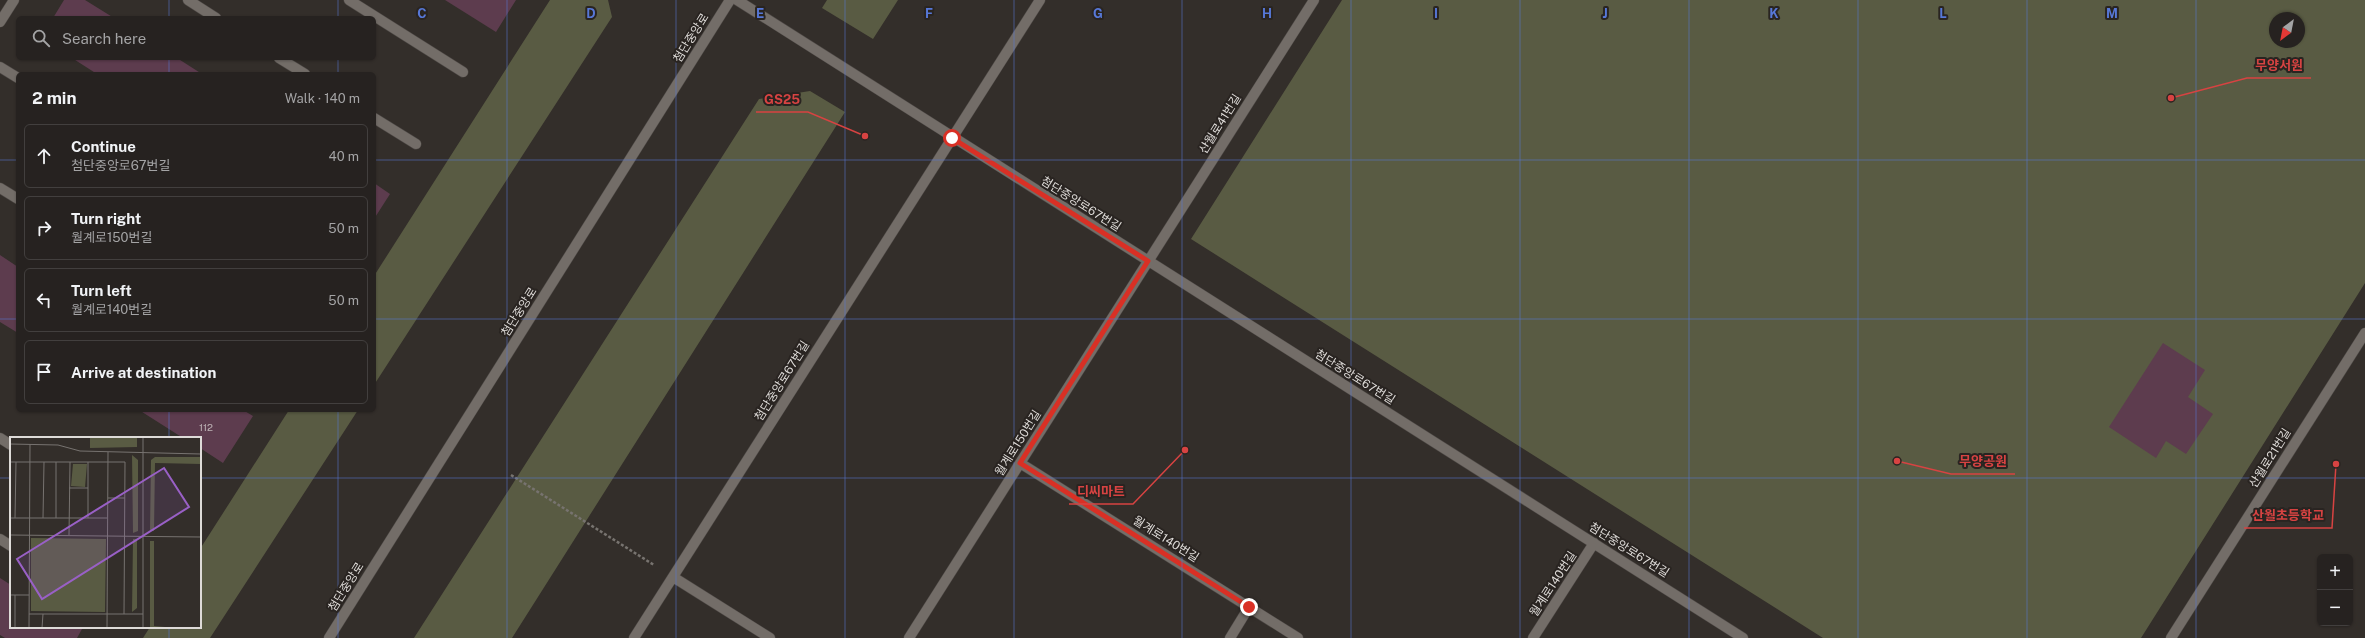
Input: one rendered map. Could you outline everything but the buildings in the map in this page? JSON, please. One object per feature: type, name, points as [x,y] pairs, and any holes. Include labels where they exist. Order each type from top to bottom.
[{"type":"street","points":[[0,22],[14,0]]},
{"type":"street","points":[[188,0],[213,16]]},
{"type":"street","points":[[349,0],[374,16]]},
{"type":"street","name":"첨단중앙로","points":[[329,638],[730,0]]},
{"type":"street","name":"첨단중앙로67번길","points":[[737,0],[952,138],[1743,638]]},
{"type":"street","name":"첨단중앙로67번길","points":[[634,638],[1040,0]]},
{"type":"street","name":"산월로41번길","points":[[1148,261],[1314,0]]},
{"type":"street","points":[[376,17],[463,72]]},
{"type":"street","points":[[283,60],[302,72]]},
{"type":"street","points":[[0,67],[16,77]]},
{"type":"street","points":[[376,119],[416,144]]},
{"type":"street","points":[[0,188],[16,198]]},
{"type":"street","name":"월계로150번길","points":[[909,638],[1148,261]]},
{"type":"street","name":"산월로21번길","points":[[2171,638],[2365,333]]},
{"type":"street","points":[[0,438],[10,444]]},
{"type":"street","name":"월계로140번길","points":[[1020,463],[1298,638]]},
{"type":"street","points":[[0,539],[10,545]]},
{"type":"street","name":"월계로140번길","points":[[1533,638],[1594,543]]},
{"type":"street","points":[[673,577],[770,638]]},
{"type":"street","points":[[1230,638],[1249,607]]},
{"type":"path","points":[[511,475],[673,577]]},
{"type":"green space","points":[[550,0],[608,0],[612,17],[376,382],[376,273]]},
{"type":"green space","points":[[827,0],[898,0],[873,39],[822,8]]},
{"type":"green space","points":[[1342,0],[2365,0],[2365,283],[2141,638],[1823,638],[1191,239]]},
{"type":"green space","points":[[810,91],[845,112],[512,638],[414,638],[759,99]]},
{"type":"green space","points":[[288,412],[357,412],[210,638],[143,638],[149,628],[201,628],[201,547]]},
{"type":"place","name":"무양서원","points":[[2171,98]]},
{"type":"place","name":"GS25","points":[[865,136]]},
{"type":"place","name":"디씨마트","points":[[1185,450]]},
{"type":"place","name":"무양공원","points":[[1897,461]]},
{"type":"place","name":"산월초등학교","points":[[2336,464]]},
{"type":"route","points":[[952,138],[1148,261],[1020,463],[1249,607]]}]
